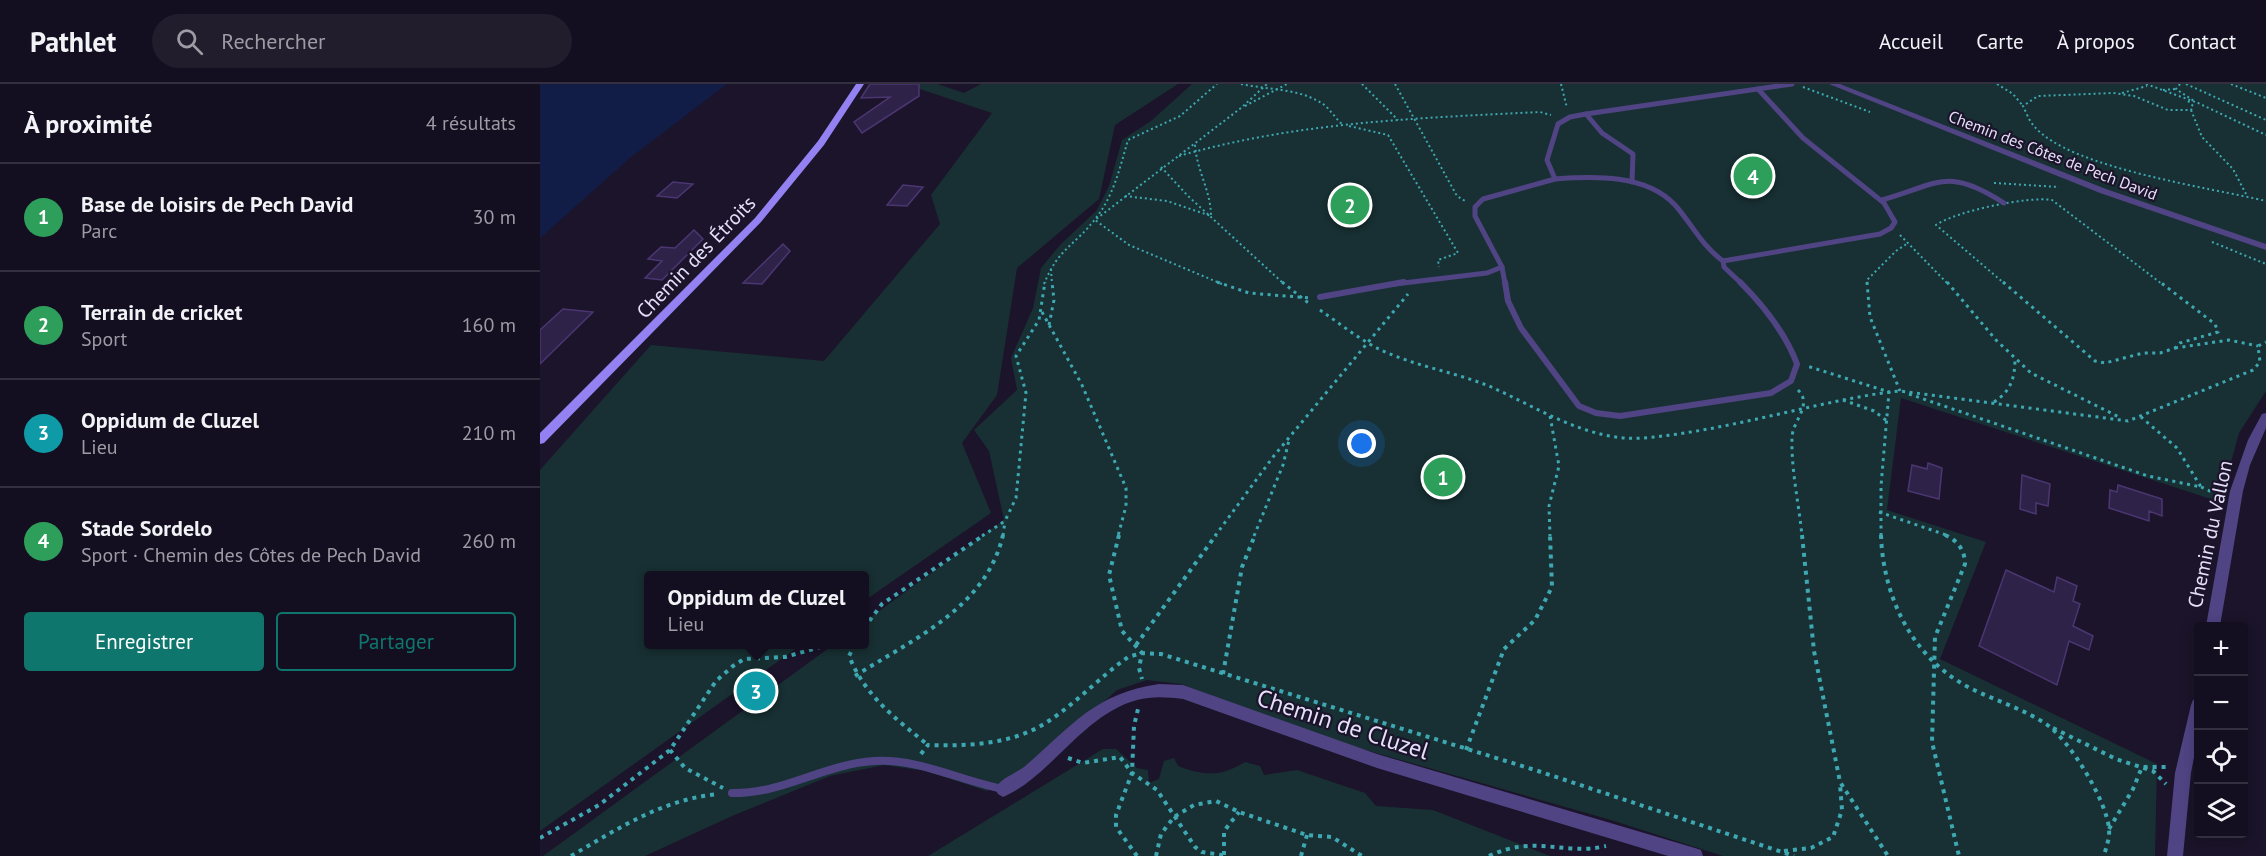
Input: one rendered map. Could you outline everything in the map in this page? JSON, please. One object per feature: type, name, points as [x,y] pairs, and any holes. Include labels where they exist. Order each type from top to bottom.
[{"type":"main road","name":"Chemin des Étroits","points":[[540,440],[758,220],[821,143],[860,84]]},
{"type":"street","name":"Chemin des Côtes de Pech David","points":[[1833,84],[2103,191],[2266,247]]},
{"type":"street","name":"Chemin du Vallon","points":[[2214,622],[2235,504],[2246,458],[2266,417]]},
{"type":"street","name":"Chemin de Cluzel","points":[[1003,789],[1028,772],[1084,721],[1120,699],[1143,690],[1163,689],[1183,692],[1377,761],[1695,856]]},
{"type":"street","points":[[2175,856],[2183,773],[2194,726]]},
{"type":"lane","points":[[1555,179],[1547,160],[1558,124],[1570,117],[1792,84]]},
{"type":"lane","points":[[1723,261],[1724,267],[1781,329],[1797,364],[1791,381],[1771,393],[1612,417],[1588,411],[1573,398],[1521,328],[1508,301],[1502,267],[1475,216],[1474,207],[1483,199],[1495,194],[1555,179],[1577,177],[1632,182],[1662,194],[1674,203],[1693,235],[1707,250],[1723,261],[1880,234],[1891,228],[1895,222],[1894,215],[1882,200],[1814,148],[1784,121],[1758,89]]},
{"type":"lane","points":[[1586,114],[1602,134],[1633,154],[1632,182]]},
{"type":"lane","points":[[1882,200],[1931,182],[1956,182],[1979,188],[2004,203]]},
{"type":"lane","points":[[1320,297],[1418,280],[1487,273],[1502,267]]},
{"type":"lane","points":[[732,793],[751,796],[774,791],[843,767],[890,761],[915,763],[973,784],[1003,789]]},
{"type":"path","points":[[1095,220],[1110,198],[1128,140],[1180,116],[1217,84]]},
{"type":"path","points":[[1241,84],[1265,85],[1325,105],[1343,125],[1388,135],[1458,253],[1438,260],[1441,278]]},
{"type":"path","points":[[1241,108],[1287,84]]},
{"type":"path","points":[[1362,84],[1383,104],[1388,114],[1400,121]]},
{"type":"path","points":[[1395,84],[1457,196],[1474,207]]},
{"type":"path","points":[[1175,158],[1248,136],[1343,125],[1540,112],[1558,117],[1570,117],[1561,84]]},
{"type":"path","points":[[1997,84],[2013,94],[2024,106],[2027,118],[2043,133],[2089,159],[2130,172],[2266,201]]},
{"type":"path","points":[[2176,90],[2180,84]]},
{"type":"path","points":[[2186,84],[2266,120]]},
{"type":"path","points":[[2231,84],[2266,98]]},
{"type":"path","points":[[855,676],[974,597],[998,553],[1005,534],[1005,521],[1016,498],[1022,413],[1026,393],[1016,356],[1040,320],[1043,287],[1060,253],[1095,220],[1241,108],[1265,85]]},
{"type":"path","points":[[2118,93],[2148,85],[2198,103]]},
{"type":"path","points":[[2163,90],[2176,90],[2266,135]]},
{"type":"path","points":[[2024,106],[2038,96],[2118,93],[2134,96],[2168,110],[2178,112],[2191,110]]},
{"type":"path","points":[[2188,101],[2193,106],[2191,110],[2202,137],[2233,169],[2247,196]]},
{"type":"path","points":[[1125,196],[1167,201],[1211,216],[1212,204],[1195,151],[1195,144]]},
{"type":"path","points":[[1992,183],[2064,188]]},
{"type":"path","points":[[2175,348],[2180,343],[2218,332],[2215,324],[2052,200],[2041,198],[2011,204],[2004,203],[1942,220],[1936,225],[2095,361],[2105,363],[2175,348],[2229,340],[2258,346],[2266,342]]},
{"type":"path","points":[[1095,220],[1129,245],[1198,276],[1239,290],[1299,298],[1320,297]]},
{"type":"path","points":[[1891,228],[1908,243],[2031,373],[2128,421]]},
{"type":"path","points":[[1908,243],[1896,251],[1867,280],[1870,317],[1900,391],[2148,476],[2201,487],[2235,504]]},
{"type":"path","points":[[1048,327],[1054,300],[1051,267]]},
{"type":"path","points":[[1136,645],[1290,438],[1418,280]]},
{"type":"path","points":[[1041,310],[1048,327],[1083,385],[1126,488],[1126,506],[1109,575],[1122,631],[1142,653],[1139,668],[1143,690],[1134,726],[1132,773],[1116,815],[1116,827],[1137,856]]},
{"type":"path","points":[[2181,798],[2153,771],[2116,759],[1958,681],[1935,665],[1912,640],[1900,620],[1881,551],[1879,512],[1887,421],[1884,403],[1890,392],[1900,391],[2104,416],[2128,421],[2253,370],[2260,362],[2258,346]]},
{"type":"path","points":[[1993,403],[2007,395],[2015,379],[2015,357]]},
{"type":"path","points":[[1779,851],[1811,848],[1833,837],[1842,810],[1840,782],[1814,651],[1792,435],[1805,402],[1804,396],[1791,381]]},
{"type":"path","points":[[1841,399],[1874,411],[1887,421]]},
{"type":"path","points":[[1466,750],[1504,649],[1535,620],[1552,587],[1548,506],[1558,466],[1550,416]]},
{"type":"path","points":[[2141,416],[2173,442],[2189,461],[2201,487]]},
{"type":"path","points":[[1223,674],[1242,567],[1283,465],[1290,438]]},
{"type":"path","points":[[1879,512],[1891,518],[1937,531],[1957,542],[1963,549],[1965,564],[1935,637],[1932,742],[1959,856]]},
{"type":"path","points":[[869,621],[882,604],[1005,521]]},
{"type":"path","points":[[540,838],[599,805],[670,750],[716,681],[733,666],[744,659],[785,657],[816,649]]},
{"type":"path","points":[[853,649],[849,656],[855,676],[870,696],[928,745]]},
{"type":"path","points":[[2049,725],[2068,744],[2097,798],[2109,829]]},
{"type":"path","points":[[1055,747],[1071,760],[1090,764],[1113,756],[1120,757],[1132,773],[1157,790],[1174,817],[1202,852],[1226,855],[1221,839],[1227,825],[1239,812]]},
{"type":"path","points":[[670,750],[673,759],[691,772],[732,793]]},
{"type":"path","points":[[2142,767],[2171,767],[2183,773]]},
{"type":"path","points":[[2104,856],[2109,829],[2133,789],[2142,767]]},
{"type":"path","points":[[1840,782],[1888,856]]},
{"type":"path","points":[[571,856],[669,802],[703,794],[732,793]]},
{"type":"path","points":[[1156,856],[1161,834],[1174,817],[1194,806],[1216,801],[1239,812],[1306,835],[1332,837],[1362,856]]},
{"type":"path","points":[[1489,856],[1513,846],[1526,845],[1577,851],[1598,850],[1624,833]]},
{"type":"path","points":[[1301,856],[1306,835]]},
{"type":"green space","points":[[905,84],[937,84],[964,93],[981,84],[1178,84],[1115,125],[1099,199],[1017,268],[997,395],[962,443],[991,513],[869,598],[869,571],[644,571],[644,649],[795,649],[540,831],[540,470],[651,345],[824,361],[940,224],[931,195],[992,113]]},
{"type":"green space","points":[[1192,84],[2266,84],[2266,391],[2239,433],[2220,502],[1901,398],[1887,510],[1986,542],[1940,659],[2157,764],[2155,856],[1723,856],[1611,820],[1306,733],[1181,684],[1147,680],[1117,690],[1036,763],[987,791],[926,771],[884,765],[830,776],[732,816],[645,856],[543,856],[828,649],[869,649],[869,618],[1004,520],[989,451],[974,430],[1017,390],[1011,358],[1033,308],[1041,268],[1060,245],[1097,210],[1109,186],[1122,140],[1151,121]]},
{"type":"green space","points":[[1103,749],[1116,749],[1137,768],[1148,770],[1149,783],[1159,779],[1164,761],[1174,758],[1178,766],[1204,773],[1228,770],[1245,762],[1260,766],[1264,775],[1297,770],[1365,793],[1376,806],[1433,810],[1550,856],[928,856]]},
{"type":"water","points":[[540,84],[727,84],[630,158],[540,238]]},
{"type":"building","points":[[870,84],[919,84],[919,96],[862,133],[854,122],[890,97],[861,98]]},
{"type":"building","points":[[673,182],[693,184],[677,198],[657,196]]},
{"type":"building","points":[[903,185],[923,187],[907,206],[887,205]]},
{"type":"building","points":[[694,230],[703,239],[662,280],[645,278],[662,261],[648,259],[661,247],[675,248]]},
{"type":"building","points":[[783,244],[790,251],[762,284],[743,283]]},
{"type":"building","points":[[563,309],[593,312],[540,364],[540,330]]},
{"type":"building","points":[[1928,463],[1942,468],[1939,499],[1908,491],[1912,465],[1927,469]]},
{"type":"building","points":[[2022,475],[2050,484],[2048,506],[2036,503],[2036,514],[2020,509]]},
{"type":"building","points":[[2118,485],[2162,499],[2162,516],[2149,511],[2149,521],[2109,508],[2110,490],[2117,492]]},
{"type":"building","points":[[2006,570],[2054,592],[2057,577],[2077,586],[2073,601],[2080,604],[2073,626],[2093,636],[2089,650],[2069,641],[2057,685],[1979,646]]},
{"type":"place","name":"Stade Sordelo","points":[[1753,176]]},
{"type":"place","name":"Terrain de cricket","points":[[1350,205]]},
{"type":"place","name":"Base de loisirs de Pech David","points":[[1443,477]]},
{"type":"place","name":"Oppidum de Cluzel","points":[[756,691]]}]
